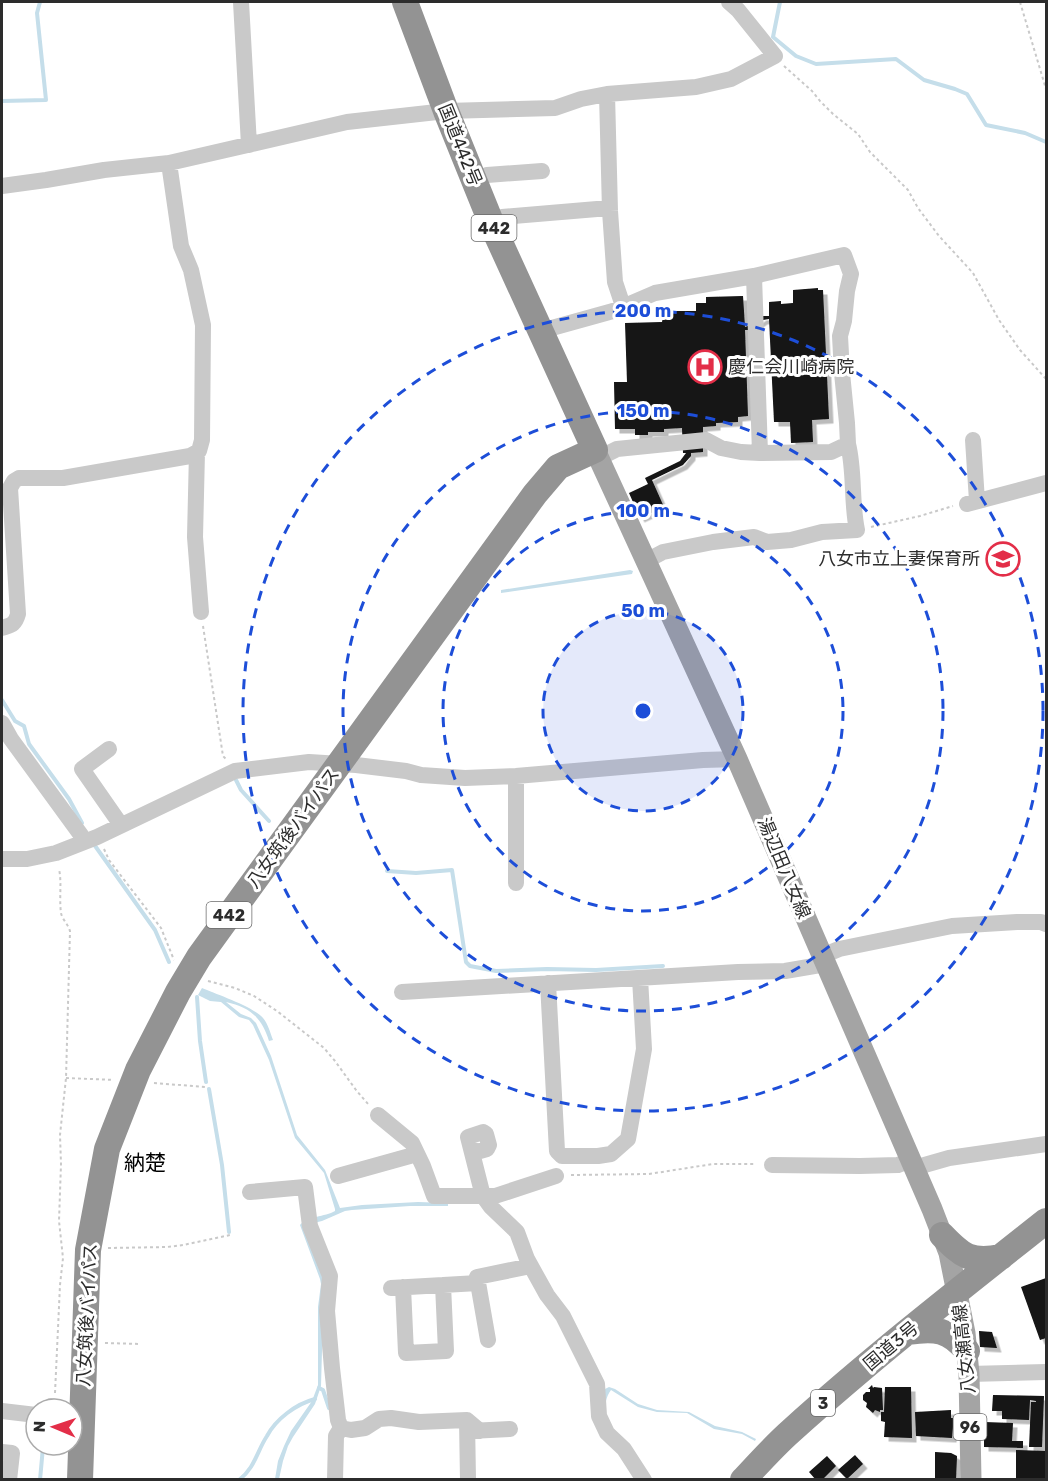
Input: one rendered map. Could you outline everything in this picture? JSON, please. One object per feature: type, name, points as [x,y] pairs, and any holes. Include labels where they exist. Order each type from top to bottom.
[{"type":"highway","name":"国道442号","points":[[405,2],[493,227],[597,454]]},
{"type":"highway","name":"八女筑後バイパス","points":[[80,1479],[88,1250],[107,1149],[138,1070],[178,992],[199,957],[535,494],[558,467],[597,454]]},
{"type":"highway","name":"国道3号","points":[[743,1479],[790,1432],[908,1332],[1047,1221]]},
{"type":"highway","points":[[942,1235],[961,1254],[968,1257],[976,1260],[1000,1257]]},
{"type":"highway","points":[[908,1332],[942,1331],[951,1335],[968,1363]]},
{"type":"main road","name":"湯辺田八女線","points":[[597,454],[737,759],[912,1164],[950,1253],[958,1291]]},
{"type":"main road","name":"八女瀬高線","points":[[958,1291],[968,1363],[971,1479]]},
{"type":"street","points":[[241,2],[249,145]]},
{"type":"street","points":[[2,186],[104,170],[169,163],[347,122],[446,111],[555,108],[581,99],[607,94],[696,87],[731,79],[775,56],[729,2]]},
{"type":"street","points":[[607,94],[609,208],[615,282],[623,306]]},
{"type":"street","points":[[2,628],[16,621],[18,615],[10,488],[14,481],[20,478],[63,478],[190,456],[199,451],[202,440],[203,325],[191,270],[181,246],[169,163]]},
{"type":"street","points":[[474,180],[487,175],[542,171]]},
{"type":"street","points":[[502,217],[609,208]]},
{"type":"street","points":[[541,331],[613,311],[655,293],[754,276],[844,255],[851,274],[840,336],[854,517],[857,530],[822,532],[791,540],[767,542],[754,537],[712,542],[663,552],[646,561]]},
{"type":"street","points":[[754,276],[760,453]]},
{"type":"street","points":[[597,454],[617,449],[706,440],[721,448],[760,453],[831,452],[848,444]]},
{"type":"street","points":[[973,440],[972,503],[1047,483]]},
{"type":"street","points":[[197,452],[195,537],[201,612]]},
{"type":"street","points":[[2,723],[11,739],[81,835],[90,840]]},
{"type":"street","points":[[110,749],[82,769],[121,825]]},
{"type":"street","points":[[2,859],[27,859],[56,853],[90,840],[235,771],[309,762],[406,771],[421,776],[465,778],[737,759]]},
{"type":"street","points":[[516,776],[516,883]]},
{"type":"street","points":[[402,992],[785,971],[824,960],[839,949],[952,926],[1017,922],[1047,924]]},
{"type":"street","points":[[548,983],[557,1151],[562,1156],[598,1156],[611,1154],[628,1139],[644,1049],[640,978]]},
{"type":"street","points":[[384,1119],[412,1143],[434,1196],[489,1196],[556,1176]]},
{"type":"street","points":[[772,1165],[912,1164],[1047,1144]]},
{"type":"street","points":[[472,1153],[491,1207],[517,1232],[527,1259],[562,1316],[597,1384],[598,1416],[607,1433],[624,1449],[644,1479]]},
{"type":"street","points":[[338,1176],[417,1154]]},
{"type":"street","points":[[250,1192],[305,1188],[310,1226],[330,1276],[327,1311],[335,1399],[341,1428]]},
{"type":"street","points":[[488,1340],[477,1278],[531,1266]]},
{"type":"street","points":[[443,1285],[446,1351],[406,1353],[400,1351],[397,1288],[443,1285],[478,1284]]},
{"type":"street","points":[[968,1363],[1047,1372]]},
{"type":"street","points":[[2,1411],[24,1413]]},
{"type":"street","points":[[341,1428],[351,1430],[365,1428],[379,1419],[391,1418],[510,1429]]},
{"type":"street","points":[[468,1479],[471,1427]]},
{"type":"street","points":[[335,1479],[336,1436],[341,1428]]},
{"type":"street","points":[[2,1452],[12,1453],[9,1479]]},
{"type":"path","points":[[1020,2],[1047,89]]},
{"type":"path","points":[[775,56],[833,114],[858,134],[870,152],[908,190],[939,236],[974,273],[999,320],[1020,350],[1047,379]]},
{"type":"path","points":[[857,530],[920,516],[962,503],[972,503]]},
{"type":"path","points":[[201,612],[223,756],[235,771]]},
{"type":"path","points":[[90,840],[109,860],[161,928],[177,966]]},
{"type":"path","points":[[53,1397],[63,1258],[59,1221],[60,1135],[66,1078],[70,931],[62,916],[61,875],[56,853]]},
{"type":"path","points":[[201,978],[254,996],[285,1017],[324,1048],[356,1090],[384,1119]]},
{"type":"path","points":[[66,1078],[119,1080]]},
{"type":"path","points":[[146,1082],[205,1087]]},
{"type":"path","points":[[556,1176],[649,1174],[713,1164],[772,1165]]},
{"type":"path","points":[[104,1248],[183,1245],[230,1235]]},
{"type":"path","points":[[98,1343],[141,1344]]},
{"type":"water","points":[[633,571],[632,574],[501,593],[501,590]]},
{"type":"water","points":[[202,988],[243,1005],[265,1020],[273,1040],[269,1041],[259,1020],[248,1010],[226,1002],[256,1023],[271,1056],[297,1135],[325,1170],[340,1208],[418,1202],[448,1203],[448,1206],[410,1206],[345,1211],[322,1221],[305,1225],[324,1280],[321,1386],[315,1404],[288,1446],[279,1479],[275,1479],[278,1461],[284,1446],[291,1431],[312,1401],[318,1385],[318,1307],[321,1284],[300,1225],[307,1220],[331,1213],[335,1209],[324,1173],[295,1138],[269,1060],[253,1025],[221,1002],[210,1001],[198,995]]},
{"type":"water","points":[[609,1387],[638,1404],[657,1410],[689,1412],[715,1426],[742,1432],[756,1439],[755,1441],[742,1434],[714,1429],[687,1413],[657,1412],[638,1407],[611,1390],[605,1405],[605,1389]]},
{"type":"building","points":[[818,288],[818,290],[823,290],[829,419],[812,420],[813,442],[791,443],[790,422],[774,422],[769,319],[763,320],[749,330],[745,330],[748,416],[738,417],[738,422],[716,423],[716,426],[703,427],[703,452],[691,453],[683,465],[652,480],[664,507],[640,518],[629,493],[648,484],[645,478],[680,461],[686,453],[683,453],[682,428],[664,429],[664,432],[648,432],[648,435],[635,435],[635,429],[615,429],[614,382],[627,382],[625,323],[662,322],[663,317],[673,316],[673,311],[696,311],[696,303],[706,303],[706,297],[743,296],[745,327],[762,316],[769,316],[769,302],[793,303],[793,290]]},
{"type":"building","points":[[1046,1278],[1046,1338],[1040,1340],[1021,1287]]},
{"type":"building","points":[[979,1331],[992,1332],[997,1348],[980,1347]]},
{"type":"building","points":[[872,1385],[873,1388],[882,1388],[883,1410],[880,1412],[875,1410],[873,1413],[866,1407],[867,1403],[863,1400],[863,1395],[870,1392],[868,1389]]},
{"type":"building","points":[[885,1387],[911,1387],[912,1438],[884,1437],[885,1422],[881,1421],[881,1412],[884,1412]]},
{"type":"building","points":[[993,1395],[1044,1396],[1042,1447],[1029,1447],[1031,1402],[1036,1401],[1030,1400],[1029,1420],[1002,1419],[1002,1411],[992,1411]]},
{"type":"building","points":[[951,1410],[951,1418],[955,1418],[952,1438],[916,1436],[915,1412]]},
{"type":"building","points":[[984,1422],[1013,1423],[1012,1441],[1023,1441],[1023,1448],[984,1447]]},
{"type":"building","points":[[1016,1450],[1046,1451],[1046,1480],[1016,1480]]},
{"type":"building","points":[[935,1452],[951,1453],[957,1456],[956,1480],[935,1480]]},
{"type":"building","points":[[855,1455],[863,1464],[847,1479],[838,1470]]},
{"type":"building","points":[[827,1456],[836,1466],[822,1480],[816,1480],[809,1472]]},
{"type":"waterway","points":[[2,101],[46,100],[37,13],[40,2]]},
{"type":"waterway","points":[[780,2],[773,37],[796,56],[816,64],[896,59],[924,80],[967,94],[986,125],[1025,133],[1046,142]]},
{"type":"waterway","points":[[2,700],[15,721],[24,726],[29,744],[69,799],[82,823]]},
{"type":"waterway","points":[[236,780],[241,790],[269,821]]},
{"type":"waterway","points":[[93,843],[155,930],[169,962]]},
{"type":"waterway","points":[[387,871],[416,873],[452,870],[466,962],[470,966],[496,971],[596,970],[663,966]]},
{"type":"waterway","points":[[197,997],[206,1082]]},
{"type":"waterway","points":[[209,1089],[222,1165],[229,1232]]},
{"type":"waterway","points":[[319,1388],[323,1390],[329,1408]]},
{"type":"waterway","points":[[239,1480],[252,1465],[271,1430],[281,1418],[294,1408],[315,1399]]},
{"type":"waterway","points":[[40,1480],[42,1457]]},
{"type":"place","name":"慶仁会川崎病院","points":[[705,367]]},
{"type":"place","name":"八女市立上妻保育所","points":[[1003,559]]},
{"type":"district","name":"納楚","points":[[145,1162]]}]
